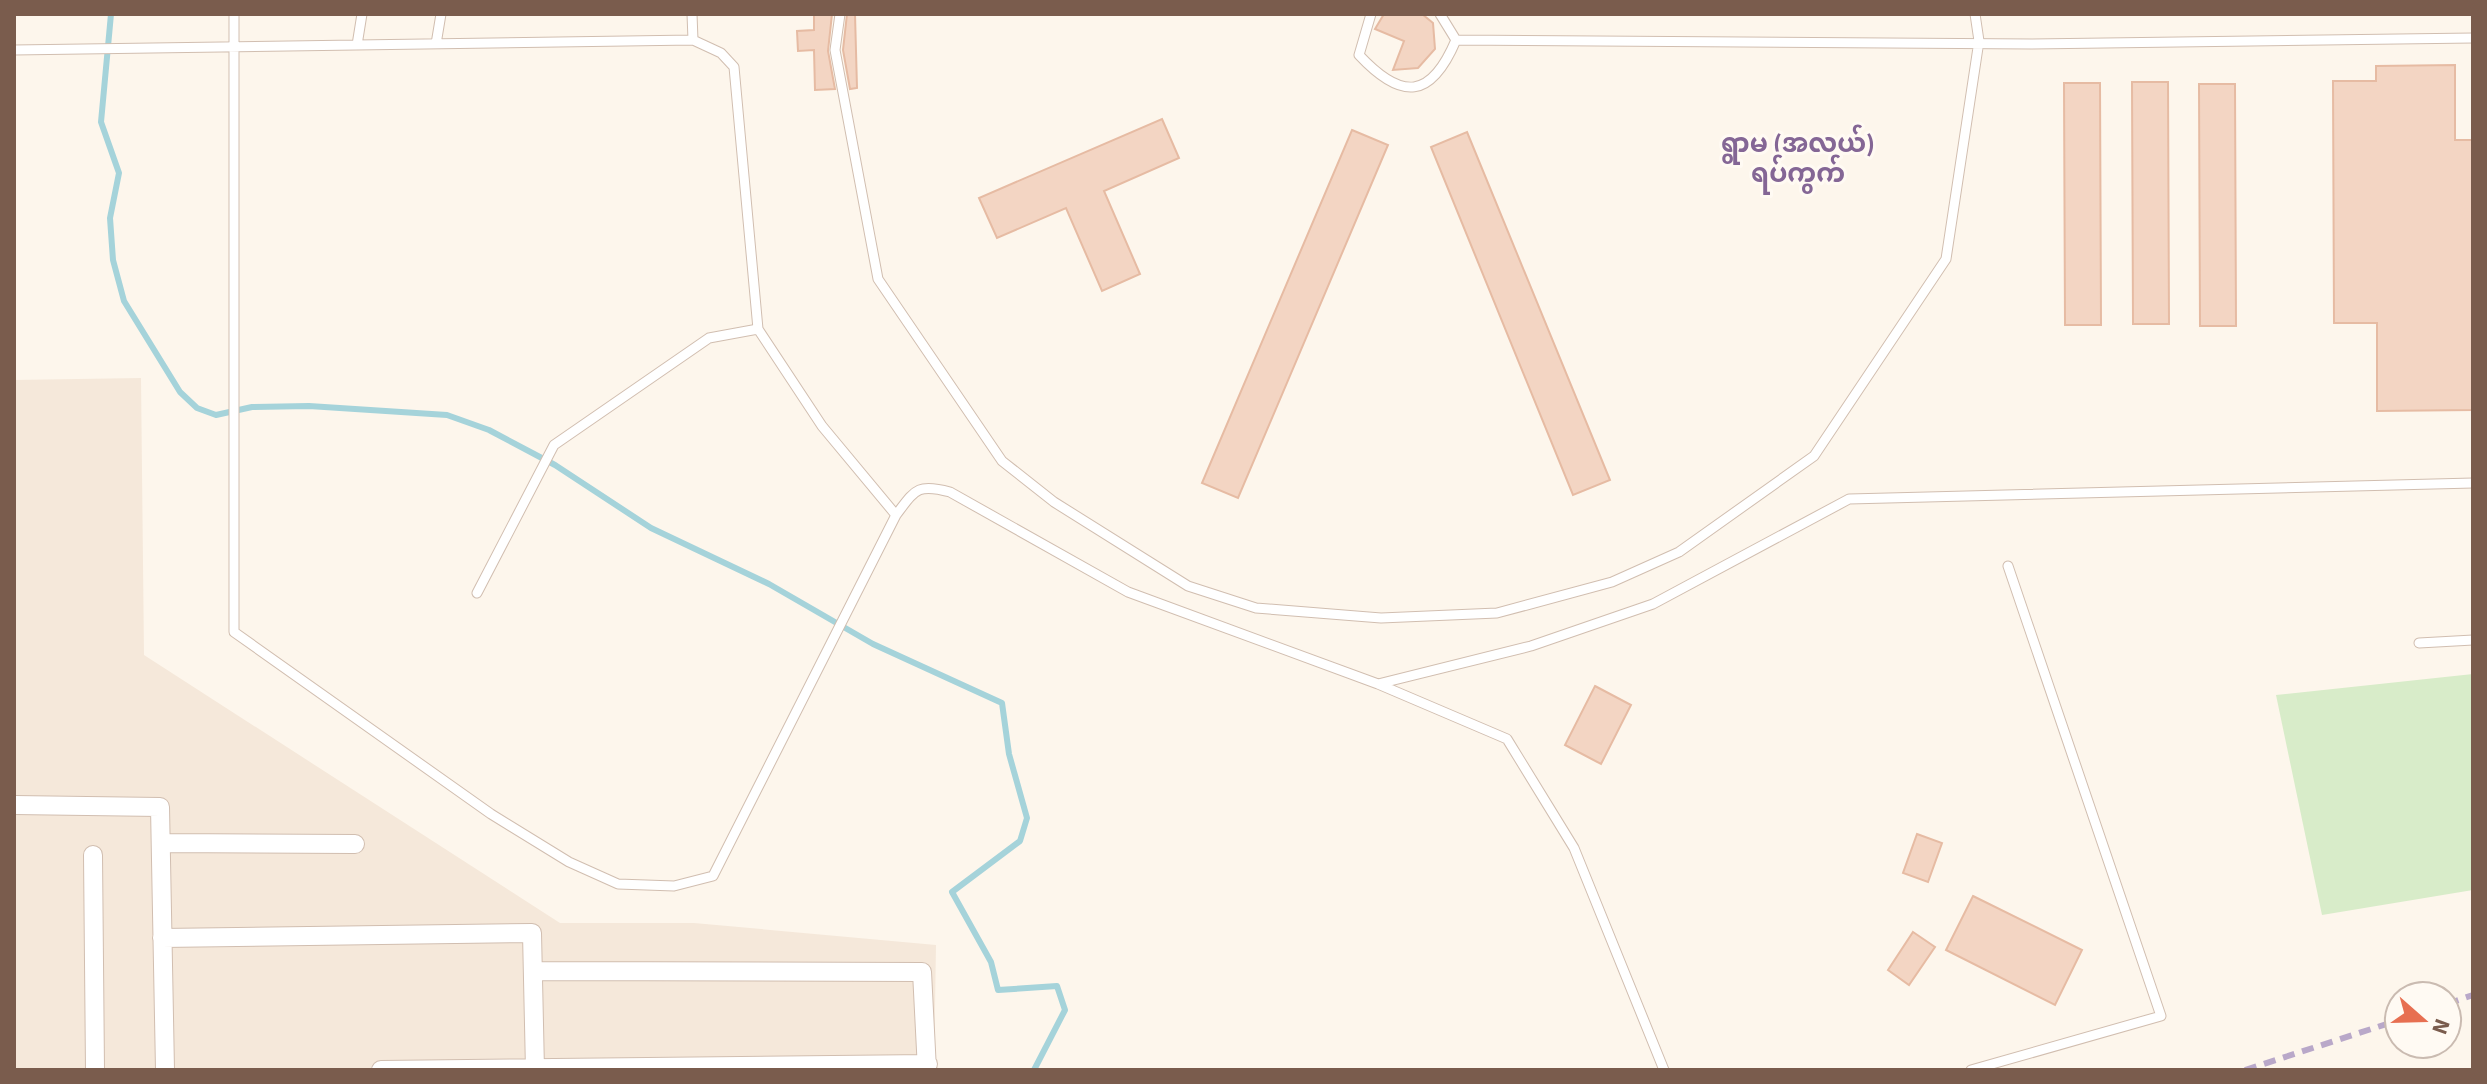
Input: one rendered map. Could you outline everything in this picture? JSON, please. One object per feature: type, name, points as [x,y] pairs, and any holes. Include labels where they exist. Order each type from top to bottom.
[{"type":"street","points":[[14,805],[160,807],[165,1070]]},
{"type":"street","points":[[161,843],[355,844]]},
{"type":"street","points":[[93,855],[95,1070]]},
{"type":"street","points":[[162,938],[532,933],[535,1069]]},
{"type":"street","points":[[381,1070],[928,1067],[922,972],[533,971]]},
{"type":"lane","points":[[234,14],[234,632],[466,796],[569,862],[618,884],[674,886],[713,876],[896,515],[915,490],[929,487],[950,492],[1128,592],[1378,684],[1507,739],[1574,848],[1664,1070]]},
{"type":"lane","points":[[357,45],[362,14]]},
{"type":"lane","points":[[436,44],[441,14]]},
{"type":"lane","points":[[692,14],[693,40]]},
{"type":"lane","points":[[840,14],[835,50],[878,279],[1002,461],[1054,502],[1188,586],[1256,608],[1381,618],[1497,613],[1612,582],[1679,552],[1814,456],[1946,259],[1979,41],[1975,14]]},
{"type":"lane","points":[[1371,14],[1359,55],[1378,75],[1410,88],[1432,82],[1446,64],[1456,40]]},
{"type":"lane","points":[[1440,14],[1456,40]]},
{"type":"lane","points":[[1456,40],[1979,41],[2032,44],[2473,38]]},
{"type":"lane","points":[[14,50],[693,40],[721,53],[734,67],[758,329],[822,426],[896,515]]},
{"type":"lane","points":[[477,593],[554,445],[709,338],[758,329]]},
{"type":"lane","points":[[1378,684],[1531,646],[1653,604],[1849,499],[2473,483]]},
{"type":"lane","points":[[1971,1070],[2161,1016],[2008,566]]},
{"type":"lane","points":[[2419,643],[2473,640]]},
{"type":"shaded area","points":[[141,378],[144,655],[560,923],[694,923],[936,945],[934,1070],[14,1070],[14,380]]},
{"type":"green space","points":[[2473,674],[2473,890],[2322,915],[2276,695]]},
{"type":"building","points":[[814,14],[832,14],[828,51],[835,89],[815,90],[814,50],[798,51],[797,31],[814,30]]},
{"type":"building","points":[[847,14],[855,14],[857,88],[850,89],[843,50]]},
{"type":"building","points":[[1384,14],[1422,14],[1433,23],[1435,49],[1418,68],[1393,70],[1404,41],[1375,29]]},
{"type":"building","points":[[2455,65],[2455,140],[2473,140],[2473,410],[2377,411],[2377,323],[2334,323],[2333,81],[2376,81],[2376,66]]},
{"type":"building","points":[[2132,82],[2168,82],[2169,324],[2133,324]]},
{"type":"building","points":[[2064,83],[2100,83],[2101,325],[2065,325]]},
{"type":"building","points":[[2199,84],[2235,84],[2236,326],[2200,326]]},
{"type":"building","points":[[1162,119],[1179,158],[1104,191],[1140,274],[1102,291],[1066,208],[997,238],[979,198]]},
{"type":"building","points":[[1352,130],[1388,145],[1238,498],[1202,483]]},
{"type":"building","points":[[1467,132],[1610,480],[1573,495],[1431,147]]},
{"type":"building","points":[[1595,686],[1631,705],[1601,764],[1565,745]]},
{"type":"building","points":[[1917,834],[1942,843],[1928,882],[1903,873]]},
{"type":"building","points":[[1973,896],[2082,950],[2055,1005],[1946,950]]},
{"type":"building","points":[[1913,932],[1935,947],[1909,985],[1888,970]]},
{"type":"waterway","points":[[111,14],[101,122],[119,173],[110,218],[113,260],[124,301],[180,392],[197,408],[216,415],[252,407],[309,406],[447,415],[489,430],[555,465],[651,528],[769,584],[873,644],[1002,703],[1009,754],[1027,818],[1020,841],[952,892],[991,962],[998,990],[1057,986],[1065,1010],[1034,1070]]},
{"type":"railway","points":[[2463,998],[2473,995]]},
{"type":"railway","points":[[2245,1070],[2383,1025]]},
{"type":"district","name":"ရွာမ (အလယ်) ရပ်ကွက်","points":[[1798,158]]}]
